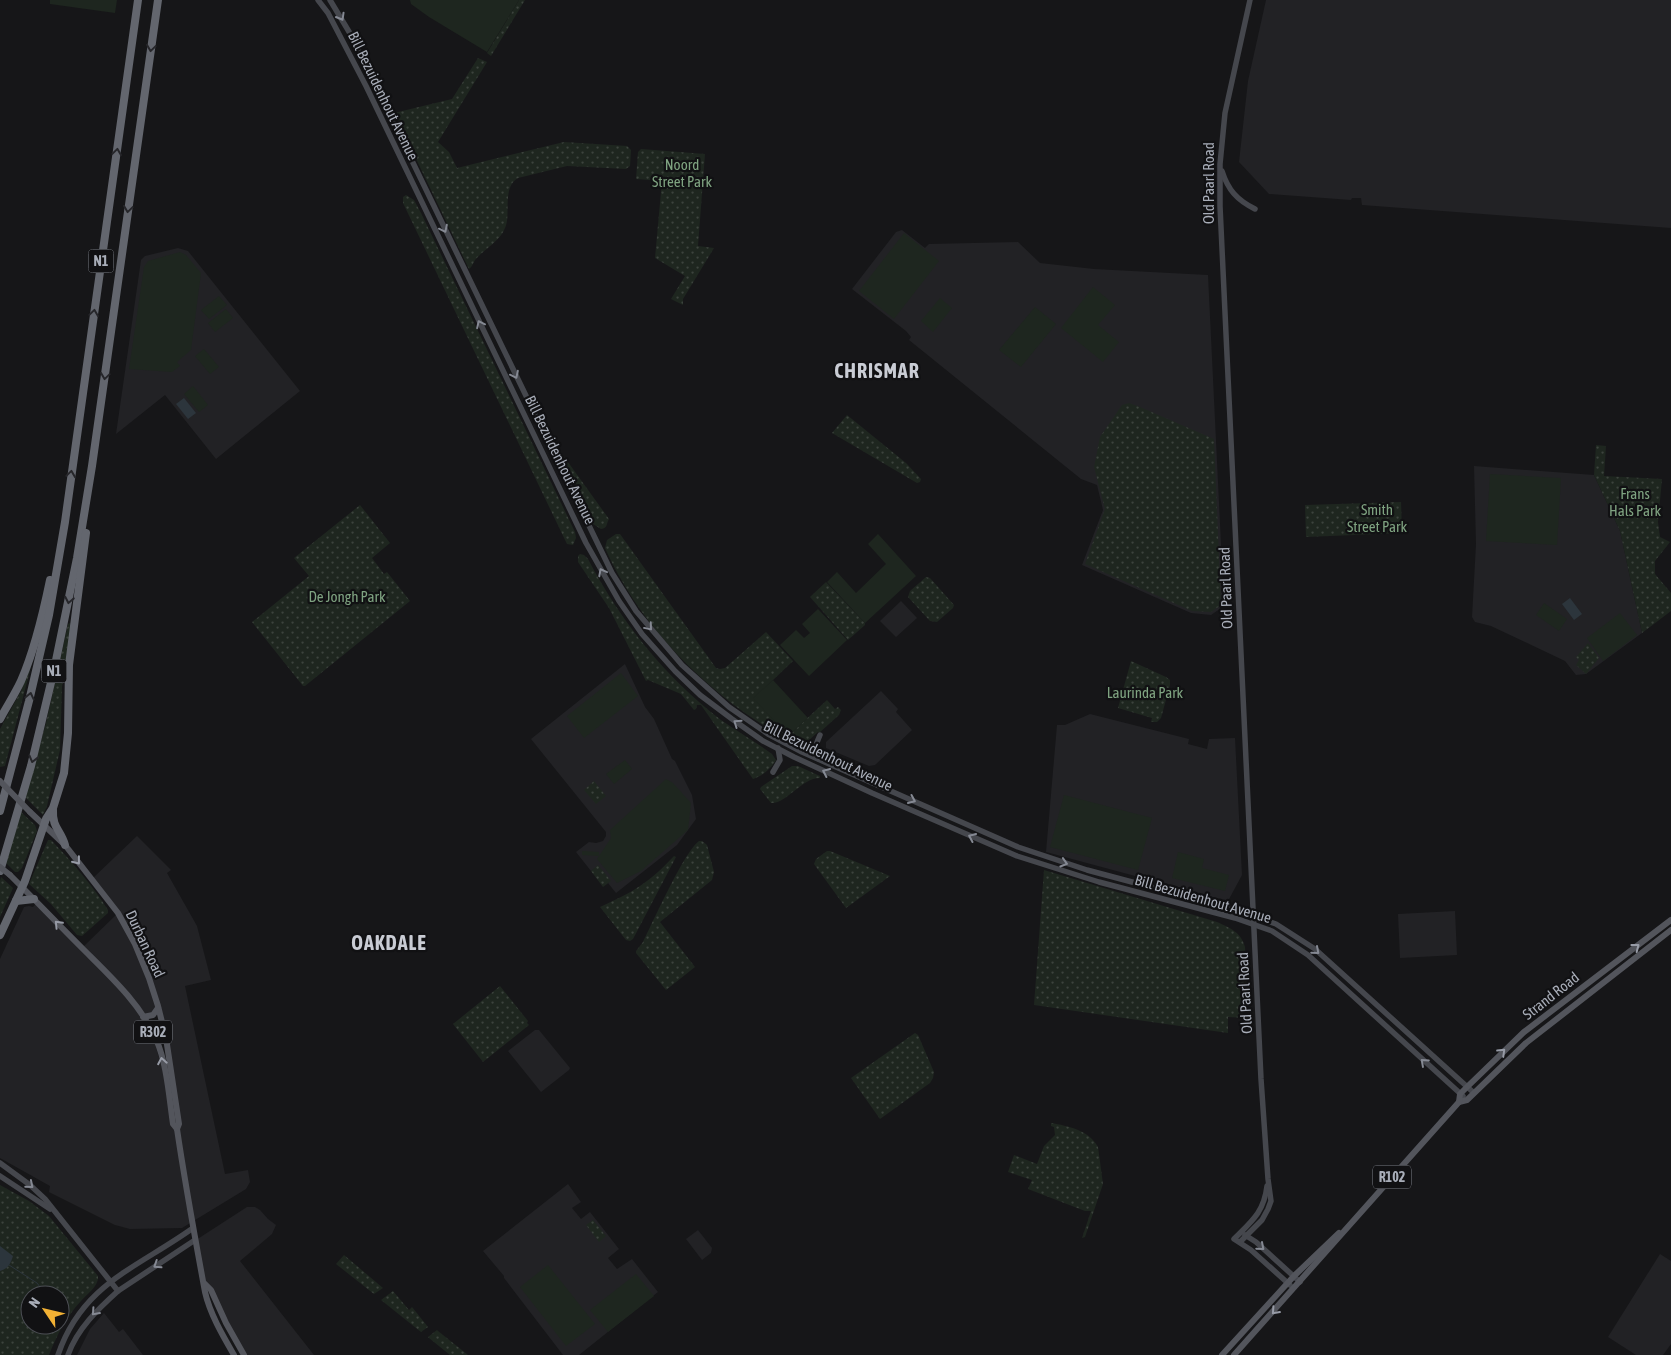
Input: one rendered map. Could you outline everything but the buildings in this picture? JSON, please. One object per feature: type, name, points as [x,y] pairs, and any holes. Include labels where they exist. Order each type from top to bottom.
[{"type":"highway","name":"N1","points":[[0,811],[49,615],[65,522],[138,0]]},
{"type":"highway","name":"N1","points":[[0,871],[31,766],[54,670],[77,558],[92,466],[158,0]]},
{"type":"highway","points":[[0,935],[22,887],[46,818],[53,808],[64,773],[67,753],[69,659],[82,565],[92,466]]},
{"type":"highway","points":[[0,719],[21,682],[29,659],[41,620],[55,555],[65,522]]},
{"type":"highway","points":[[53,808],[54,825],[63,837],[65,845]]},
{"type":"highway","points":[[16,901],[34,899]]},
{"type":"main road","name":"Bill Bezuidenhout Avenue","points":[[318,0],[328,13],[366,86],[583,536],[618,601],[642,634],[675,671],[694,689],[732,719],[763,740],[872,793],[1017,856],[1099,882],[1254,923],[1283,937],[1308,955],[1467,1100]]},
{"type":"main road","name":"Bill Bezuidenhout Avenue","points":[[330,0],[351,36],[594,539],[612,573],[636,611],[682,665],[729,707],[768,734],[819,759],[1018,848],[1087,870],[1254,915],[1276,924],[1304,941],[1474,1093]]},
{"type":"main road","name":"Old Paarl Road","points":[[1250,0],[1225,113],[1220,164],[1220,206],[1254,923],[1268,1178],[1271,1196],[1270,1205]]},
{"type":"main road","points":[[1220,164],[1226,183],[1233,194],[1242,202],[1255,209]]},
{"type":"main road","points":[[819,759],[815,747],[820,735]]},
{"type":"main road","points":[[773,772],[780,760],[778,748]]},
{"type":"main road","name":"Durban Road","points":[[0,781],[43,826],[65,845],[123,922],[135,944],[149,978],[158,1006],[170,1067],[179,1124],[177,1129],[195,1240],[205,1284],[205,1293],[234,1355]]},
{"type":"main road","name":"R302","points":[[0,866],[34,899]]},
{"type":"main road","name":"Durban Road","points":[[34,899],[126,994],[144,1017],[152,1030],[160,1052],[173,1124],[177,1129]]},
{"type":"main road","name":"Strand Road","points":[[1460,1094],[1524,1032],[1671,920]]},
{"type":"main road","points":[[1654,933],[1658,935],[1671,926]]},
{"type":"main road","name":"Strand Road","points":[[1467,1100],[1513,1054],[1671,930]]},
{"type":"main road","points":[[1362,993],[1376,1010],[1376,1018]]},
{"type":"main road","points":[[144,1017],[153,1015],[158,1006]]},
{"type":"main road","points":[[1524,1032],[1529,1035],[1548,1022],[1558,1019]]},
{"type":"main road","points":[[1460,1094],[1459,1102],[1467,1100]]},
{"type":"main road","name":"R102","points":[[1234,1355],[1459,1102]]},
{"type":"main road","points":[[0,1164],[30,1184],[45,1199],[118,1290]]},
{"type":"main road","points":[[0,1176],[54,1212]]},
{"type":"main road","name":"Old Paarl Road","points":[[1240,1242],[1234,1239],[1252,1221],[1263,1206],[1268,1178]]},
{"type":"main road","points":[[1252,1221],[1258,1218],[1265,1208],[1270,1205]]},
{"type":"main road","points":[[1270,1205],[1264,1218],[1240,1242],[1294,1289]]},
{"type":"main road","points":[[58,1355],[68,1330],[79,1313],[111,1281],[193,1228]]},
{"type":"main road","name":"R102","points":[[1222,1355],[1294,1276],[1330,1240],[1346,1228]]},
{"type":"main road","points":[[1240,1232],[1256,1242],[1300,1282]]},
{"type":"main road","points":[[68,1355],[76,1337],[96,1311],[118,1290],[195,1240]]},
{"type":"main road","name":"Durban Road","points":[[205,1284],[211,1290],[226,1324],[244,1355]]},
{"type":"shaded area","points":[[1266,0],[1671,0],[1671,228],[1362,205],[1361,198],[1352,198],[1351,200],[1269,194],[1239,162],[1248,81]]},
{"type":"shaded area","points":[[902,230],[925,248],[929,244],[1018,242],[1040,263],[1094,269],[1208,275],[1224,606],[1211,615],[1191,613],[1082,565],[1103,510],[1097,485],[1081,479],[909,340],[911,337],[906,331],[852,289],[896,232]]},
{"type":"shaded area","points":[[178,248],[188,251],[300,391],[216,459],[165,395],[116,434],[141,260],[145,256]]},
{"type":"shaded area","points":[[184,398],[196,413],[188,419],[176,404]]},
{"type":"shaded area","points":[[1474,466],[1594,475],[1620,531],[1642,633],[1586,674],[1576,675],[1565,661],[1491,626],[1475,622],[1472,617],[1476,544]]},
{"type":"shaded area","points":[[1570,598],[1582,614],[1574,620],[1562,604]]},
{"type":"shaded area","points":[[901,601],[917,618],[896,637],[880,621]]},
{"type":"shaded area","points":[[625,664],[645,707],[654,719],[672,759],[675,761],[692,795],[696,819],[677,845],[616,893],[608,883],[610,881],[598,866],[591,871],[576,852],[589,842],[603,841],[606,832],[531,739]]},
{"type":"shaded area","points":[[881,691],[898,709],[896,712],[912,730],[875,765],[869,766],[826,748],[826,742]]},
{"type":"shaded area","points":[[1090,714],[1189,739],[1188,744],[1207,749],[1209,739],[1235,738],[1242,875],[1228,901],[1046,852],[1057,725],[1065,725]]},
{"type":"shaded area","points":[[137,836],[171,870],[167,873],[197,926],[211,980],[185,986],[225,1174],[248,1170],[250,1182],[246,1189],[182,1228],[130,1229],[115,1225],[49,1192],[50,1186],[0,1158],[0,959],[24,907],[33,907],[37,903],[82,948],[117,914],[92,879]],"holes":[[[158,1009],[178,1124],[151,1030],[144,1017]]]},
{"type":"shaded area","points":[[1455,911],[1457,955],[1400,958],[1398,914]]},
{"type":"shaded area","points":[[535,1030],[539,1030],[570,1068],[541,1092],[508,1051]]},
{"type":"shaded area","points":[[568,1184],[581,1202],[572,1208],[581,1219],[590,1212],[619,1249],[608,1258],[617,1269],[632,1259],[658,1292],[579,1355],[563,1355],[483,1251]]},
{"type":"shaded area","points":[[247,1207],[255,1207],[260,1210],[276,1225],[272,1234],[240,1261],[314,1355],[244,1355],[205,1282],[196,1240]]},
{"type":"shaded area","points":[[698,1230],[712,1248],[711,1253],[702,1260],[686,1239]]},
{"type":"shaded area","points":[[0,1246],[13,1256],[9,1265],[0,1271]]},
{"type":"shaded area","points":[[1660,1254],[1671,1261],[1671,1344],[1663,1355],[1636,1355],[1608,1337]]},
{"type":"shaded area","points":[[104,1313],[119,1332],[123,1329],[143,1355],[77,1355],[90,1329]]},
{"type":"green space","points":[[50,0],[117,0],[115,13],[50,4]]},
{"type":"green space","points":[[410,0],[519,0],[487,52],[429,17],[411,4]]},
{"type":"green space","points":[[519,0],[525,0],[491,56],[487,53]]},
{"type":"green space","points":[[478,58],[487,62],[438,142],[449,152],[457,168],[564,142],[627,146],[631,150],[630,166],[626,169],[567,166],[518,178],[509,191],[505,228],[494,243],[479,255],[469,269],[394,113],[452,99]]},
{"type":"green space","name":"Noord Street Park","points":[[641,149],[705,154],[698,246],[714,248],[683,299],[683,305],[671,299],[685,276],[655,258],[662,181],[636,179],[638,152]]},
{"type":"green space","points":[[406,195],[414,200],[421,213],[575,532],[576,538],[573,545],[567,544],[403,203],[403,197]]},
{"type":"green space","points":[[904,233],[939,261],[894,319],[859,291]]},
{"type":"green space","points":[[180,252],[186,255],[201,273],[191,350],[177,362],[180,366],[172,372],[129,369],[144,267],[148,261]]},
{"type":"green space","points":[[1093,287],[1115,305],[1098,325],[1119,342],[1103,362],[1061,328]]},
{"type":"green space","points":[[219,296],[227,305],[209,319],[201,310]]},
{"type":"green space","points":[[940,298],[952,308],[933,332],[921,321]]},
{"type":"green space","points":[[1035,307],[1056,324],[1021,367],[999,350]]},
{"type":"green space","points":[[226,309],[233,318],[215,332],[208,323]]},
{"type":"green space","points":[[204,349],[219,367],[210,374],[195,356]]},
{"type":"green space","points":[[193,386],[208,405],[199,412],[184,394]]},
{"type":"green space","points":[[1129,403],[1214,439],[1221,605],[1211,612],[1192,611],[1085,564],[1105,509],[1094,467],[1100,437],[1122,405]]},
{"type":"green space","points":[[847,415],[906,463],[921,479],[920,482],[917,483],[832,433]]},
{"type":"green space","name":"Frans Hals Park","points":[[1596,445],[1606,446],[1604,476],[1662,479],[1658,522],[1660,537],[1670,542],[1655,561],[1655,574],[1671,593],[1671,611],[1642,633],[1620,531],[1594,475]]},
{"type":"green space","points":[[560,451],[609,519],[605,528],[601,529],[593,524],[557,452]]},
{"type":"green space","points":[[1490,474],[1561,478],[1557,545],[1486,541]]},
{"type":"green space","name":"Smith Street Park","points":[[1401,502],[1402,533],[1306,537],[1305,505]]},
{"type":"green space","name":"De Jongh Park","points":[[360,505],[390,543],[372,558],[384,574],[387,572],[410,601],[303,686],[252,622],[309,576],[294,558]]},
{"type":"green space","points":[[616,534],[620,534],[716,668],[725,668],[766,632],[793,661],[754,698],[788,736],[827,700],[835,709],[838,707],[841,710],[839,715],[808,741],[797,744],[757,721],[733,704],[689,666],[669,645],[633,599],[605,548],[607,540]]},
{"type":"green space","points":[[878,534],[916,576],[865,623],[827,582],[837,572],[856,593],[886,564],[868,544]]},
{"type":"green space","points":[[580,554],[588,559],[615,605],[646,647],[681,686],[721,720],[772,754],[776,760],[766,772],[753,779],[701,705],[697,705],[694,710],[681,694],[648,680],[646,681],[609,608],[578,562]]},
{"type":"green space","points":[[926,577],[930,578],[954,605],[937,622],[930,621],[908,597],[910,591]]},
{"type":"green space","points":[[826,582],[865,623],[848,640],[810,597]]},
{"type":"green space","points":[[1544,603],[1567,619],[1559,631],[1536,615]]},
{"type":"green space","points":[[818,609],[847,640],[809,676],[780,645],[796,630],[804,638],[810,633],[802,624]]},
{"type":"green space","points":[[1620,613],[1637,635],[1603,661],[1587,638]]},
{"type":"green space","points":[[70,623],[62,687],[60,750],[47,806],[43,815],[25,797],[46,723],[68,624]]},
{"type":"green space","points":[[1588,643],[1599,658],[1586,674],[1576,665],[1579,660],[1576,657]]},
{"type":"green space","name":"Laurinda Park","points":[[1131,661],[1170,680],[1161,718],[1157,722],[1151,722],[1152,718],[1118,708]]},
{"type":"green space","points":[[31,663],[5,766],[0,767],[0,729],[21,691]]},
{"type":"green space","points":[[621,673],[638,696],[584,738],[567,716]]},
{"type":"green space","points":[[773,680],[808,718],[788,736],[753,698]]},
{"type":"green space","points":[[625,760],[632,769],[614,784],[606,774]]},
{"type":"green space","points":[[792,766],[798,766],[820,776],[820,778],[807,782],[783,800],[771,803],[760,789],[761,787]]},
{"type":"green space","points":[[666,779],[673,783],[691,803],[688,830],[641,871],[617,883],[597,859],[611,838],[610,830]]},
{"type":"green space","points":[[594,781],[606,796],[596,804],[584,790]]},
{"type":"green space","points":[[1064,795],[1152,818],[1138,870],[1050,847]]},
{"type":"green space","points":[[21,812],[35,825],[37,831],[22,868],[15,872],[6,863]]},
{"type":"green space","points":[[48,840],[51,840],[75,866],[108,910],[108,913],[82,936],[77,935],[51,904],[29,884]]},
{"type":"green space","points":[[699,841],[707,845],[714,872],[712,880],[660,922],[695,967],[666,990],[636,951],[643,942],[685,859]]},
{"type":"green space","points":[[582,851],[599,852],[599,856],[582,855]]},
{"type":"green space","points":[[827,851],[890,876],[846,908],[814,864],[816,859]]},
{"type":"green space","points":[[1178,852],[1204,859],[1202,868],[1229,875],[1225,891],[1172,878]]},
{"type":"green space","points":[[674,856],[676,857],[633,939],[630,941],[626,940],[600,907],[640,886]]},
{"type":"green space","points":[[598,865],[611,881],[603,887],[591,871]]},
{"type":"green space","points":[[1044,870],[1217,922],[1234,931],[1241,938],[1245,947],[1248,1018],[1228,1017],[1228,1033],[1034,1005]]},
{"type":"green space","points":[[1,877],[13,888],[0,917],[0,881]]},
{"type":"green space","points":[[500,986],[528,1021],[529,1025],[483,1062],[453,1024]]},
{"type":"green space","points":[[915,1033],[918,1035],[934,1072],[933,1078],[930,1083],[880,1119],[851,1078]]},
{"type":"green space","points":[[1051,1123],[1071,1127],[1084,1133],[1098,1147],[1103,1184],[1085,1237],[1082,1238],[1091,1211],[1085,1211],[1028,1189],[1032,1180],[1008,1172],[1014,1155],[1037,1164],[1044,1146],[1055,1135],[1054,1127],[1051,1126]]},
{"type":"green space","points":[[0,1185],[29,1201],[49,1216],[98,1276],[95,1286],[70,1315],[70,1285],[20,1285],[20,1335],[58,1335],[49,1355],[0,1355]]},
{"type":"green space","points":[[593,1220],[606,1236],[599,1242],[586,1225]]},
{"type":"green space","points":[[344,1255],[383,1288],[374,1294],[336,1264]]},
{"type":"green space","points":[[548,1265],[595,1324],[566,1346],[520,1287]]},
{"type":"green space","points":[[636,1274],[654,1296],[608,1332],[590,1310]]},
{"type":"green space","points":[[393,1291],[409,1310],[412,1307],[428,1327],[421,1332],[381,1300]]},
{"type":"green space","points":[[437,1330],[468,1355],[450,1355],[428,1337]]},
{"type":"waterway","points":[[9,1265],[38,1285]]},
{"type":"district","name":"CHRISMAR","points":[[877,371]]},
{"type":"district","name":"OAKDALE","points":[[389,943]]}]
